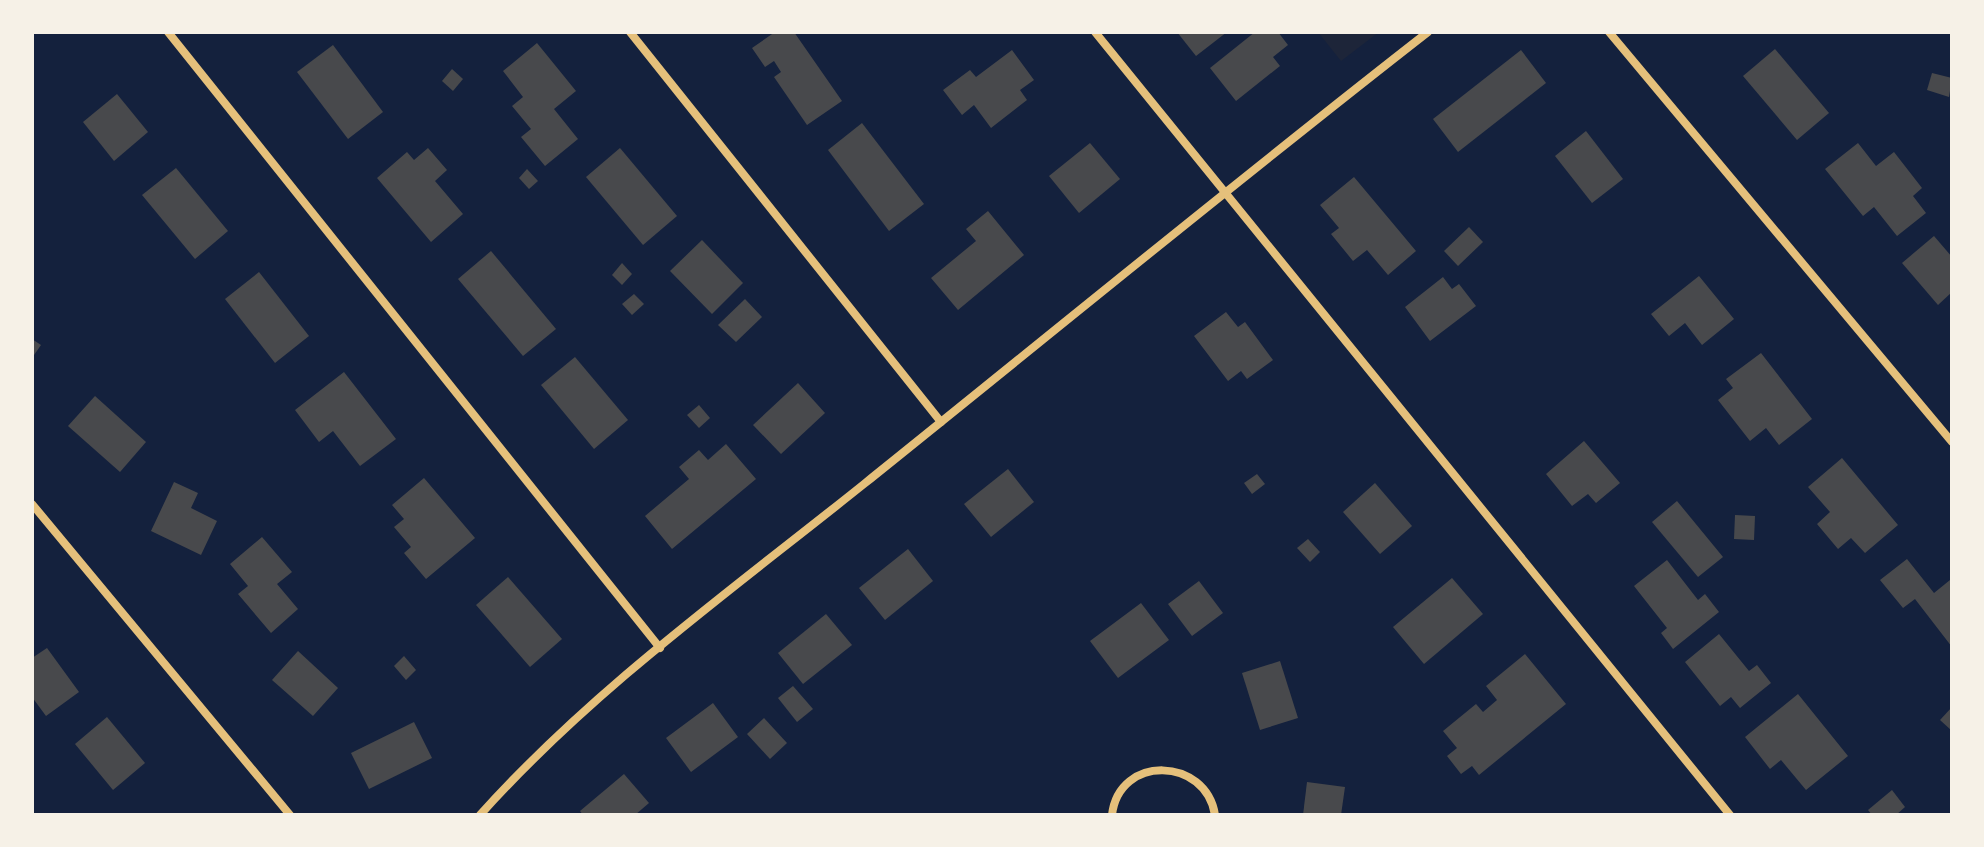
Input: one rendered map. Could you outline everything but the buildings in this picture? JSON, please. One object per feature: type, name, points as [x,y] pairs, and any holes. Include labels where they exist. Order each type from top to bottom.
[{"type":"street","points":[[168,32],[660,648]]},
{"type":"street","points":[[630,32],[941,422]]},
{"type":"street","points":[[1095,32],[1730,815]]},
{"type":"street","points":[[480,815],[549,744],[660,648],[1224,191],[1428,32]]},
{"type":"street","points":[[1609,32],[1952,442]]},
{"type":"street","points":[[32,504],[290,815]]},
{"type":"street","points":[[1112,815],[1120,792],[1131,780],[1162,769],[1193,778],[1205,790],[1215,815]]},
{"type":"shaded area","points":[[1318,32],[1379,32],[1341,61]]}]
